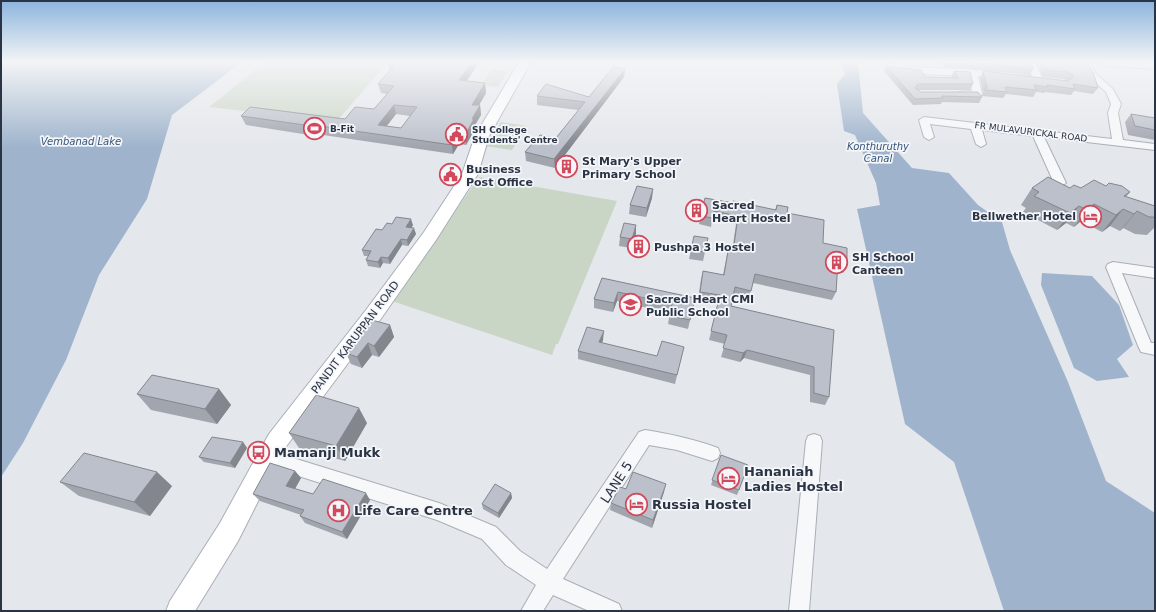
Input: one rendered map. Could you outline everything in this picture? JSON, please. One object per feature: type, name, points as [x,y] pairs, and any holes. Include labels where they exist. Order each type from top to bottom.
[{"type":"main road","name":"PANDIT KARUPPAN ROAD","points":[[180,611],[229,532],[277,441],[374,315],[470,174],[482,136],[508,91]]},
{"type":"street","points":[[948,94],[977,94],[976,91]]},
{"type":"street","points":[[1110,91],[1116,104],[1113,113],[1118,143]]},
{"type":"street","points":[[964,112],[981,144]]},
{"type":"street","name":"FR MULAVURICKAL ROAD","points":[[929,137],[924,120],[1118,143],[1153,150]]},
{"type":"street","points":[[1037,133],[1060,183]]},
{"type":"street","points":[[1155,273],[1113,267],[1146,348],[1155,349]]},
{"type":"street","name":"LANE 5","points":[[550,583],[645,437],[678,443],[712,453]]},
{"type":"street","points":[[799,611],[814,441]]},
{"type":"street","points":[[267,458],[439,512],[489,533],[513,558],[550,583],[612,611]]},
{"type":"street","points":[[531,611],[550,583]]},
{"type":"green space","points":[[229,91],[363,91],[337,121],[209,107]]},
{"type":"green space","points":[[501,122],[527,126],[512,150],[485,146]]},
{"type":"green space","points":[[479,177],[617,201],[558,344],[556,344],[552,355],[392,301]]},
{"type":"water","name":"Vembanad Lake","points":[[1,91],[204,91],[172,115],[147,199],[99,275],[66,360],[23,443],[1,477]]},
{"type":"water","name":"Konthuruthy Canal","points":[[838,91],[861,91],[863,113],[912,168],[949,173],[978,205],[1002,222],[1010,250],[1068,382],[1106,481],[1155,513],[1155,611],[1004,611],[954,462],[905,424],[857,209],[880,205],[876,183],[855,135],[844,131]]},
{"type":"water","points":[[1042,273],[1092,276],[1119,305],[1133,345],[1117,359],[1129,377],[1097,381],[1074,368],[1041,285]]},
{"type":"building","points":[[390,91],[481,91],[472,105],[480,105],[472,119],[474,119],[465,135],[457,135],[452,145],[241,116],[250,107],[345,119],[355,107],[374,109]],"holes":[[[394,105],[417,107],[401,128],[378,125]]]},
{"type":"building","points":[[541,91],[568,91],[589,97],[594,91],[608,91],[554,159],[525,152],[540,135],[556,138],[585,102],[537,96]]},
{"type":"building","points":[[908,91],[978,92],[982,97],[942,96],[943,98],[915,99]]},
{"type":"building","points":[[991,91],[1006,91],[1007,92]]},
{"type":"building","points":[[1131,114],[1155,118],[1155,130],[1135,126]]},
{"type":"building","points":[[1048,177],[1070,188],[1074,185],[1081,188],[1094,180],[1106,186],[1109,183],[1122,186],[1130,192],[1124,196],[1155,206],[1155,217],[1149,217],[1137,211],[1134,214],[1123,209],[1116,215],[1094,204],[1087,210],[1079,206],[1070,213],[1034,196],[1039,192],[1032,188]]},
{"type":"building","points":[[637,186],[653,189],[647,208],[630,205]]},
{"type":"building","points":[[705,198],[733,203],[733,201],[776,210],[777,205],[788,207],[787,213],[824,220],[823,243],[847,248],[847,264],[838,262],[836,292],[755,274],[751,291],[735,287],[731,306],[834,330],[829,397],[814,393],[814,367],[747,350],[743,353],[723,348],[727,335],[711,331],[720,295],[700,292],[703,271],[724,275],[729,245],[734,245],[738,216],[714,211],[713,218],[700,216]]},
{"type":"building","points":[[396,217],[411,219],[406,227],[414,228],[407,240],[401,239],[388,258],[381,257],[378,262],[366,260],[371,251],[362,250],[376,229],[382,230],[387,223],[392,224]]},
{"type":"building","points":[[624,223],[636,225],[632,239],[620,237]]},
{"type":"building","points":[[694,236],[708,238],[705,252],[691,250]]},
{"type":"building","points":[[602,278],[695,298],[690,320],[670,316],[672,304],[618,292],[614,303],[594,299]]},
{"type":"building","points":[[372,320],[390,325],[374,346],[368,343],[357,357],[346,353]]},
{"type":"building","points":[[587,327],[604,331],[599,342],[657,356],[662,341],[684,347],[677,375],[578,351]]},
{"type":"building","points":[[152,375],[219,389],[205,409],[137,394]]},
{"type":"building","points":[[316,395],[359,408],[336,446],[289,433]]},
{"type":"building","points":[[212,437],[243,442],[230,463],[199,457]]},
{"type":"building","points":[[84,453],[157,472],[134,502],[60,482]]},
{"type":"building","name":"Hananiah Ladies Hostel","points":[[721,455],[748,465],[739,490],[712,480]]},
{"type":"building","points":[[270,463],[295,471],[286,486],[313,494],[323,479],[366,493],[342,532],[300,516],[304,510],[253,494]]},
{"type":"building","name":"Russia Hostel","points":[[633,472],[666,484],[653,520],[611,503],[620,487],[626,489]]},
{"type":"building","points":[[495,484],[511,493],[498,513],[482,504]]},
{"type":"place","name":"B-Fit","points":[[315,129]]},
{"type":"place","name":"SH College Students' Centre","points":[[456,135]]},
{"type":"place","name":"St Mary's Upper Primary School","points":[[567,167]]},
{"type":"place","name":"Business Post Office","points":[[450,175]]},
{"type":"place","name":"Sacred Heart Hostel","points":[[697,211]]},
{"type":"place","name":"Bellwether Hotel","points":[[1091,216]]},
{"type":"place","name":"Pushpa 3 Hostel","points":[[639,247]]},
{"type":"place","name":"SH School Canteen","points":[[836,263]]},
{"type":"place","name":"Sacred Heart CMI Public School","points":[[630,305]]},
{"type":"place","name":"Mamanji Mukk","points":[[258,452]]},
{"type":"place","name":"Hananiah Ladies Hostel","points":[[728,478]]},
{"type":"place","name":"Russia Hostel","points":[[637,504]]},
{"type":"place","name":"Life Care Centre","points":[[339,510]]}]
